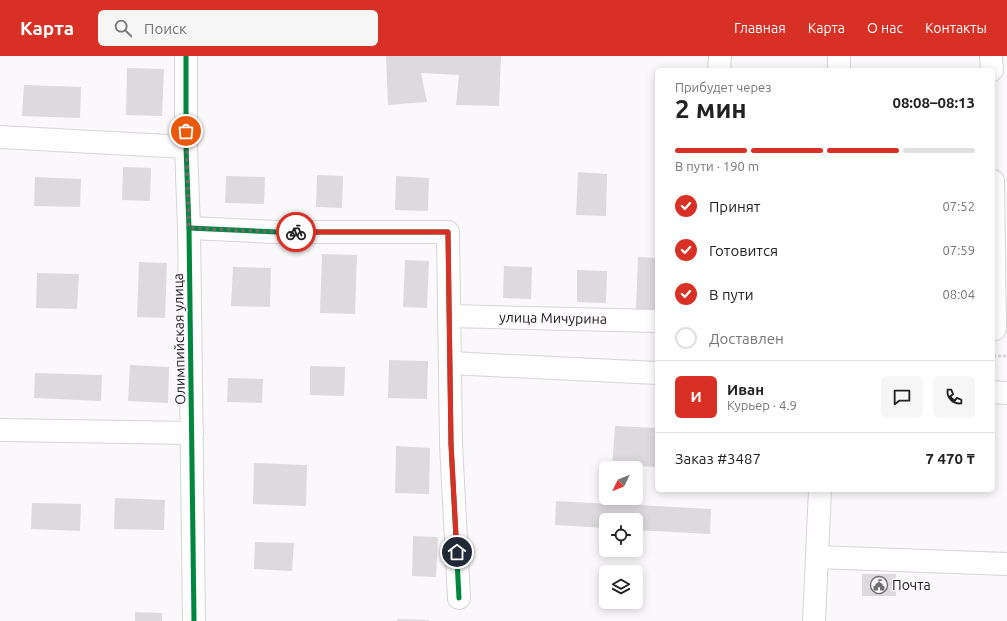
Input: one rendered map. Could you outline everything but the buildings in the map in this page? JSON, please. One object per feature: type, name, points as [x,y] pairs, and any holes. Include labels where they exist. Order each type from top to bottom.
[{"type":"street","name":"Олимпийская улица","points":[[186,56],[186,146],[189,228],[194,621]]},
{"type":"street","points":[[719,68],[720,56]]},
{"type":"street","points":[[839,56],[839,68]]},
{"type":"street","points":[[991,56],[992,68]]},
{"type":"street","points":[[0,137],[186,146]]},
{"type":"street","points":[[189,228],[277,232],[448,232],[451,444],[459,598]]},
{"type":"street","points":[[995,240],[998,329]]},
{"type":"street","name":"улица Мичурина","points":[[449,316],[655,321]]},
{"type":"street","points":[[450,363],[655,373]]},
{"type":"street","points":[[995,392],[1007,393]]},
{"type":"street","points":[[0,430],[192,433]]},
{"type":"street","points":[[814,621],[820,492]]},
{"type":"street","points":[[817,557],[1007,564]]},
{"type":"path","points":[[995,356],[1007,356]]},
{"type":"cycle path","points":[[186,56],[186,147],[189,228],[194,621]]},
{"type":"cycle path","points":[[189,228],[277,232],[448,232],[451,444],[459,598]]},
{"type":"way so far","points":[[186,131],[189,228],[296,232]]},
{"type":"place","name":"Почта","points":[[879,585]]},
{"type":"route","points":[[296,232],[448,232],[451,444],[457,552]]}]
